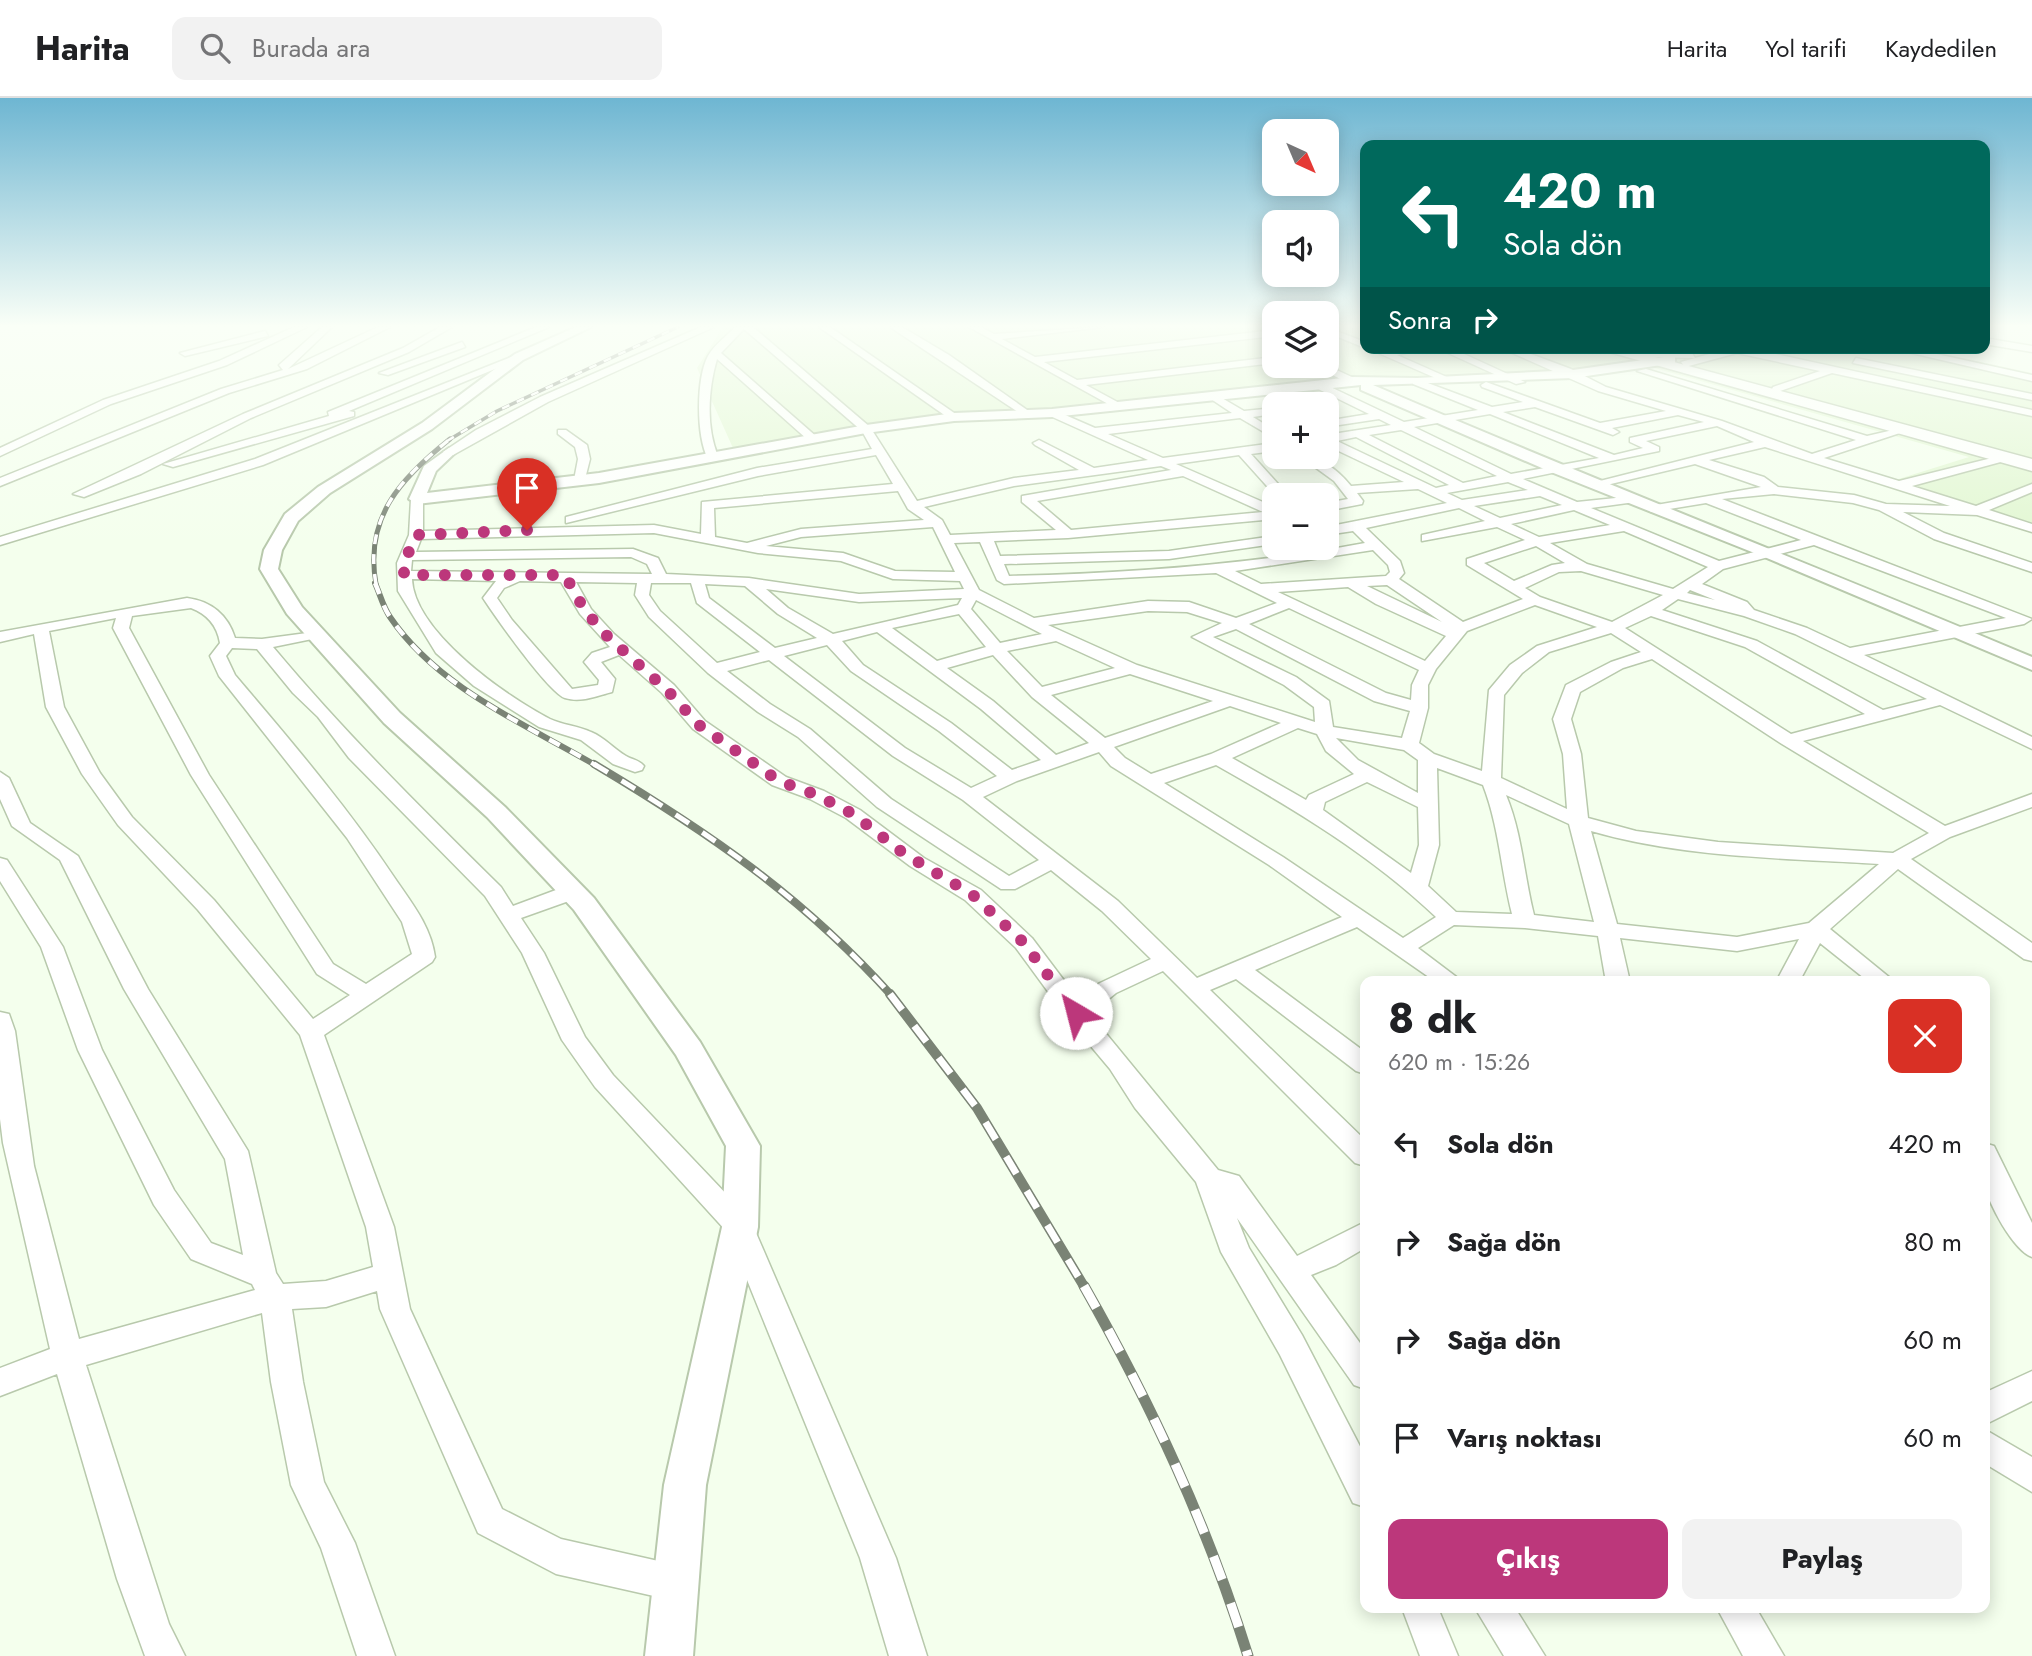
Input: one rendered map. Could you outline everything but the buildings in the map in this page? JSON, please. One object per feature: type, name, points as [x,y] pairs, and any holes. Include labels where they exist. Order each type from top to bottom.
[{"type":"highway","points":[[1799,400],[2032,465]]},
{"type":"highway","points":[[1806,400],[2032,458]]},
{"type":"street","points":[[0,452],[114,400]]},
{"type":"street","points":[[0,482],[203,400]]},
{"type":"street","points":[[79,494],[290,400]]},
{"type":"street","points":[[338,400],[347,407]]},
{"type":"street","points":[[311,424],[365,400]]},
{"type":"street","points":[[0,541],[258,463],[414,400]]},
{"type":"street","points":[[462,400],[427,426],[332,484],[290,518],[273,550],[269,569],[294,610],[392,718],[496,812],[572,892],[689,1050],[743,1146],[740,1227],[685,1485],[669,1656]]},
{"type":"street","points":[[540,400],[495,422],[429,469],[417,499],[416,535],[406,556],[405,591],[442,650],[480,682],[545,723],[587,736],[620,760],[635,766]]},
{"type":"street","points":[[705,400],[704,435],[712,456]]},
{"type":"street","points":[[769,400],[812,438]]},
{"type":"street","points":[[832,400],[866,429],[891,473],[904,487],[913,506],[937,523],[970,585],[963,609]]},
{"type":"street","points":[[929,400],[954,417]]},
{"type":"street","points":[[1008,400],[1025,412]]},
{"type":"street","points":[[1105,400],[1119,407]]},
{"type":"street","points":[[417,499],[580,480],[812,438],[954,417],[1025,412],[1052,413],[1189,400]]},
{"type":"street","points":[[1219,400],[1262,426]]},
{"type":"street","points":[[1349,400],[1541,492],[1718,566]]},
{"type":"street","points":[[1397,400],[1556,469],[1768,552],[2032,664]]},
{"type":"street","points":[[1464,400],[1613,459]]},
{"type":"street","points":[[1528,400],[1654,449],[1760,480],[1774,490]]},
{"type":"street","points":[[1558,400],[1617,424]]},
{"type":"street","points":[[1637,400],[1718,423],[1810,458],[2032,528]]},
{"type":"street","points":[[1599,427],[1743,400]]},
{"type":"street","points":[[1972,400],[2032,413]]},
{"type":"street","points":[[1992,404],[2002,400]]},
{"type":"street","points":[[1738,401],[1868,440]]},
{"type":"street","points":[[1339,404],[1354,402]]},
{"type":"street","points":[[1339,438],[1537,403]]},
{"type":"street","points":[[126,474],[382,405],[403,404]]},
{"type":"street","points":[[1738,431],[1821,407]]},
{"type":"street","points":[[1090,432],[1262,412]]},
{"type":"street","points":[[1052,413],[1262,508]]},
{"type":"street","points":[[1339,422],[1381,415]]},
{"type":"street","points":[[1634,440],[1718,423]]},
{"type":"street","points":[[1810,458],[1902,429]]},
{"type":"street","points":[[562,432],[580,445],[584,459],[580,480]]},
{"type":"street","points":[[1245,436],[1262,434]]},
{"type":"street","points":[[1358,434],[1462,487]]},
{"type":"street","points":[[1039,443],[1091,471]]},
{"type":"street","points":[[1594,484],[1766,443]]},
{"type":"street","points":[[1131,449],[1156,446]]},
{"type":"street","points":[[1339,446],[1502,523],[1582,566],[1749,613],[1801,631],[2032,744]]},
{"type":"street","points":[[913,506],[1014,482],[1262,448]]},
{"type":"street","points":[[1434,492],[1654,449]]},
{"type":"street","points":[[1241,450],[1271,483]]},
{"type":"street","points":[[527,530],[640,505],[706,485],[802,462],[880,451]]},
{"type":"street","points":[[426,452],[450,452]]},
{"type":"street","points":[[1833,496],[1844,489],[1891,484],[2004,457]]},
{"type":"street","points":[[303,508],[326,504],[407,458]]},
{"type":"street","points":[[802,462],[815,485]]},
{"type":"street","points":[[1322,469],[1378,519]]},
{"type":"street","points":[[1068,534],[1027,499],[1183,472]]},
{"type":"street","points":[[706,485],[708,537]]},
{"type":"street","points":[[707,505],[815,485],[904,487]]},
{"type":"street","points":[[1339,502],[1354,495],[1419,485]]},
{"type":"street","points":[[1656,509],[1744,491],[1774,490],[1833,496],[1884,507],[1975,511],[2032,488]]},
{"type":"street","points":[[1339,529],[1378,519],[1541,492]]},
{"type":"street","points":[[1707,498],[1813,541],[2028,618]]},
{"type":"street","points":[[1427,538],[1574,506],[1630,499]]},
{"type":"street","points":[[1884,507],[1940,536],[2032,568]]},
{"type":"street","points":[[947,539],[1068,534],[1262,514]]},
{"type":"street","points":[[1674,516],[1537,541],[1472,562],[1535,600],[1613,627],[1788,740],[1943,833]]},
{"type":"street","points":[[744,547],[801,533],[937,523]]},
{"type":"street","points":[[1356,526],[1395,564],[1397,573],[1390,580]]},
{"type":"street","points":[[416,535],[527,530],[654,529],[708,537],[744,547],[843,556],[892,575],[970,585],[1029,623],[1131,669],[1325,731],[1409,745],[1427,758],[1491,781],[1578,821],[1634,837],[1718,848],[1896,859],[2027,945]]},
{"type":"street","points":[[985,537],[1004,580],[1094,579],[1222,571],[1376,545]]},
{"type":"street","points":[[1525,921],[1513,875],[1506,818],[1491,781],[1495,694],[1516,669],[1544,649],[1613,627],[1650,611],[1718,566],[1813,541]]},
{"type":"street","points":[[995,560],[1169,555],[1262,542]]},
{"type":"street","points":[[406,556],[632,553],[653,561],[653,577],[642,595],[653,614],[714,669],[764,708],[804,733],[884,803],[1008,885],[1055,860]]},
{"type":"street","points":[[1514,587],[1557,568],[1582,566]]},
{"type":"street","points":[[1222,571],[1428,668]]},
{"type":"street","points":[[404,575],[565,575],[698,579],[749,582],[859,598],[970,585]]},
{"type":"street","points":[[523,575],[498,585],[490,598],[506,623],[567,693],[582,695],[606,688],[607,678],[592,662],[598,656],[622,649]]},
{"type":"street","points":[[565,575],[585,611],[667,690],[699,725],[779,781],[817,795],[853,814],[908,856],[973,895],[1024,943],[1076,1013],[1208,1177],[1236,1252],[1291,1345],[1360,1481]]},
{"type":"street","points":[[698,579],[702,600],[899,752],[970,796],[1055,860],[1110,906],[1360,1151]]},
{"type":"street","points":[[1259,588],[1390,580],[1458,631]]},
{"type":"street","points":[[749,582],[783,611],[832,640],[857,668],[945,727],[1010,777]]},
{"type":"street","points":[[1350,582],[1381,601],[1458,631]]},
{"type":"street","points":[[1691,585],[1742,605],[1749,613]]},
{"type":"street","points":[[1409,745],[1419,708],[1420,685],[1428,668],[1458,631],[1535,600]]},
{"type":"street","points":[[0,637],[125,612],[191,603],[212,613],[227,633],[228,643],[218,656],[227,676],[313,779],[377,866],[422,938],[424,957],[311,1032]]},
{"type":"street","points":[[1290,603],[1200,637],[1290,681],[1323,705],[1325,731],[1332,747],[1368,774],[1414,800],[1430,804]]},
{"type":"street","points":[[1029,623],[1149,606],[1189,607],[1236,623],[1380,697],[1419,708]]},
{"type":"street","points":[[714,669],[879,626],[963,609]]},
{"type":"street","points":[[963,609],[995,649],[1038,693],[1104,746],[1118,762],[1360,917],[1443,976]]},
{"type":"street","points":[[1650,611],[1752,644],[1882,717]]},
{"type":"street","points":[[125,612],[121,628],[207,786],[325,969],[368,996]]},
{"type":"street","points":[[1848,653],[2028,618]]},
{"type":"street","points":[[879,626],[987,705],[1055,763]]},
{"type":"street","points":[[41,628],[55,707],[91,774],[125,821],[206,905],[311,1032],[380,1227],[395,1309],[490,1521],[555,1556],[676,1583]]},
{"type":"street","points":[[228,643],[262,644],[316,634]]},
{"type":"street","points":[[934,667],[995,649],[1056,636]]},
{"type":"street","points":[[262,644],[299,689],[324,713],[355,754],[494,892],[533,953],[574,1040],[740,1227],[878,1558],[908,1656]]},
{"type":"street","points":[[1617,976],[1608,932],[1578,821],[1572,754],[1562,719],[1572,689],[1617,665],[1656,653]]},
{"type":"street","points":[[1038,693],[1131,669]]},
{"type":"street","points":[[970,796],[1010,777],[1231,700]]},
{"type":"street","points":[[1788,740],[1941,700]]},
{"type":"street","points":[[1150,781],[1218,758],[1299,721]]},
{"type":"street","points":[[1218,758],[1313,813],[1417,887],[1450,918]]},
{"type":"street","points":[[1417,887],[1429,845],[1427,758]]},
{"type":"street","points":[[1313,813],[1316,799],[1368,774]]},
{"type":"street","points":[[0,778],[22,826],[68,856],[136,989],[237,1158],[269,1286],[307,1485],[337,1543],[376,1656]]},
{"type":"street","points":[[1790,976],[1816,929],[1896,859],[1943,833],[2012,810],[2032,800]]},
{"type":"street","points":[[2012,810],[2032,820]]},
{"type":"street","points":[[0,864],[52,947],[89,1050],[164,1197],[201,1251],[269,1286],[326,1294],[388,1275]]},
{"type":"street","points":[[508,915],[572,892]]},
{"type":"street","points":[[1192,989],[1360,917]]},
{"type":"street","points":[[1403,948],[1450,918],[1525,921],[1737,944],[1816,929],[1876,976]]},
{"type":"street","points":[[1076,1013],[1108,988],[1165,961]]},
{"type":"street","points":[[1237,968],[1360,1061]]},
{"type":"street","points":[[0,1020],[7,1044],[12,1113],[27,1197],[68,1356],[104,1486],[153,1633],[166,1656]]},
{"type":"street","points":[[1990,1166],[2016,1223],[2032,1245]]},
{"type":"street","points":[[1208,1177],[1229,1184],[1360,1368]]},
{"type":"street","points":[[1292,1270],[1326,1257],[1360,1237]]},
{"type":"street","points":[[0,1382],[269,1286]]},
{"type":"street","points":[[1990,1407],[2032,1385]]},
{"type":"street","points":[[1990,1448],[2032,1476]]},
{"type":"street","points":[[1422,1613],[1439,1656]]},
{"type":"street","points":[[1496,1613],[1526,1656]]},
{"type":"street","points":[[1738,1613],[1765,1656]]},
{"type":"shaded area","points":[[711,400],[1179,400],[1000,410],[733,448]]},
{"type":"shaded area","points":[[1767,400],[2032,400],[2032,529],[1886,483],[1969,457]]},
{"type":"railway","points":[[449,440],[521,400]]},
{"type":"railway","points":[[376,584],[376,539],[381,519],[390,501],[416,469],[449,440]]},
{"type":"railway","points":[[375,583],[390,617],[432,664],[485,702],[597,766]]},
{"type":"railway","points":[[594,764],[676,815],[752,868],[824,927],[892,996]]},
{"type":"railway","points":[[890,994],[977,1108],[1085,1288]]},
{"type":"railway","points":[[1084,1286],[1133,1376],[1176,1466],[1215,1559],[1248,1656]]},
{"type":"route","points":[[527,530],[416,535],[406,556],[404,575],[565,575],[585,611],[608,637],[667,690],[699,725],[779,781],[817,795],[853,814],[889,844],[973,895],[1024,943],[1076,1013]]}]
